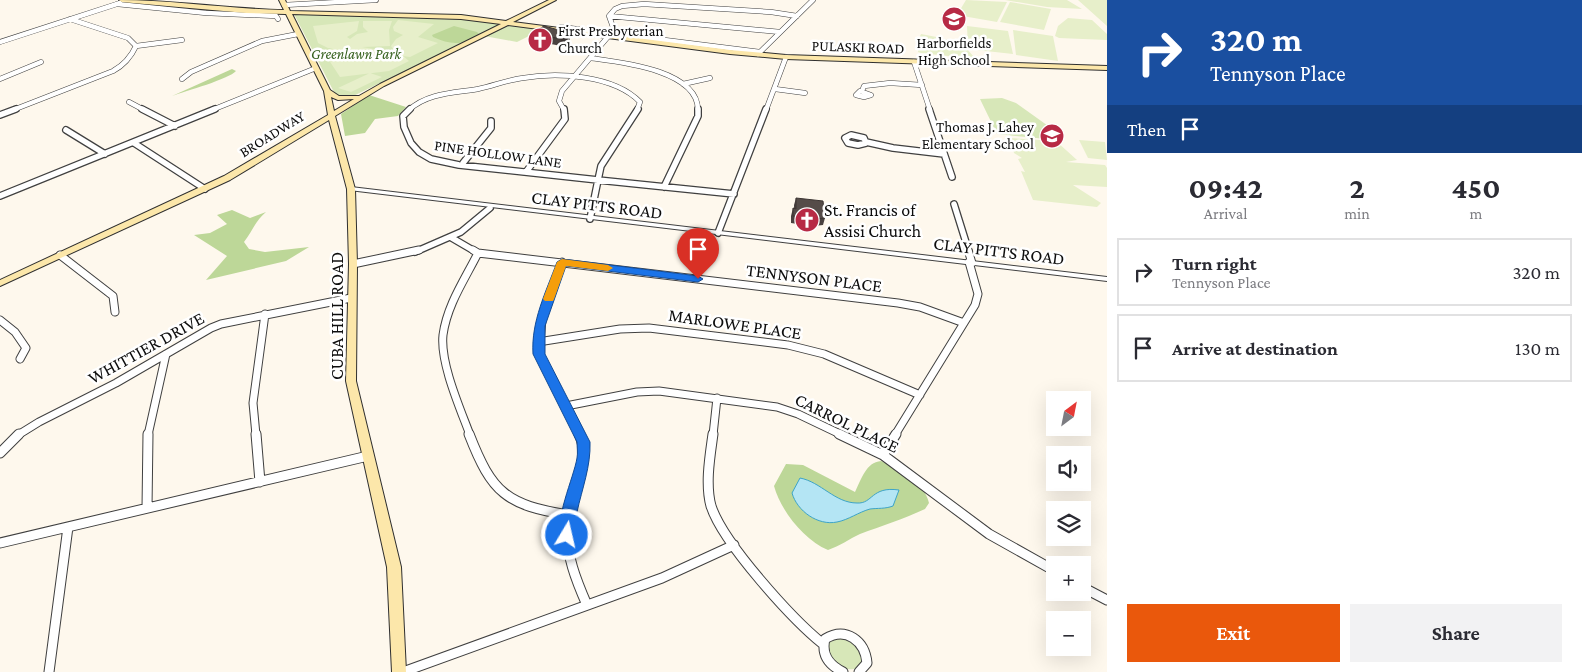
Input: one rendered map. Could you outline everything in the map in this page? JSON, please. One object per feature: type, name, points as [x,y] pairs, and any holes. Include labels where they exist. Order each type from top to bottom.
[{"type":"main road","name":"BROADWAY","points":[[0,283],[227,178],[368,92],[553,0]]},
{"type":"main road","points":[[121,1],[246,11],[273,10],[284,5]]},
{"type":"main road","name":"PULASKI ROAD","points":[[246,11],[284,5],[434,15],[786,57],[1107,68]]},
{"type":"main road","name":"CUBA HILL ROAD","points":[[284,5],[327,91],[335,133],[351,189],[353,264],[351,381],[394,567],[399,672]]},
{"type":"main road","points":[[327,91],[334,96],[345,99],[368,92]]},
{"type":"main road","points":[[299,133],[323,128],[335,133]]},
{"type":"street","points":[[284,5],[316,5],[376,0]]},
{"type":"street","points":[[759,53],[813,0]]},
{"type":"street","points":[[0,42],[70,20],[121,1],[206,13],[276,16],[278,18]]},
{"type":"street","points":[[609,16],[615,9],[622,6],[644,4],[771,12],[797,16]]},
{"type":"street","points":[[284,5],[316,5]]},
{"type":"street","points":[[609,16],[780,32]]},
{"type":"street","points":[[526,172],[565,120],[560,97],[572,78],[610,35],[613,28],[609,16]]},
{"type":"street","points":[[70,20],[128,38],[136,46]]},
{"type":"street","points":[[561,27],[610,35]]},
{"type":"street","points":[[182,80],[191,72],[262,41],[298,34]]},
{"type":"street","points":[[136,46],[182,40]]},
{"type":"street","points":[[0,115],[121,67],[133,55],[136,46]]},
{"type":"street","points":[[718,233],[786,57]]},
{"type":"street","points":[[590,58],[645,67],[666,74],[683,84],[696,98],[700,110],[664,186]]},
{"type":"street","points":[[0,79],[41,62]]},
{"type":"street","points":[[914,62],[952,177]]},
{"type":"street","points":[[0,196],[316,68]]},
{"type":"street","name":"PINE HOLLOW LANE","points":[[572,78],[543,76],[519,78],[474,90],[439,95],[426,99],[407,110],[402,121],[413,146],[419,153],[434,159],[526,172],[734,194]]},
{"type":"street","points":[[572,78],[619,86],[631,92],[640,102],[636,113],[601,166],[590,219]]},
{"type":"street","points":[[683,84],[710,78]]},
{"type":"street","points":[[862,91],[864,86],[878,83],[922,86]]},
{"type":"street","points":[[775,89],[805,93]]},
{"type":"street","points":[[129,102],[175,126]]},
{"type":"street","points":[[463,163],[491,128],[490,121]]},
{"type":"street","points":[[66,130],[105,154]]},
{"type":"street","points":[[866,142],[893,148],[944,154]]},
{"type":"street","points":[[134,143],[204,188]]},
{"type":"street","name":"CLAY PITTS ROAD","points":[[351,189],[490,208],[1107,279]]},
{"type":"street","points":[[883,455],[976,305],[978,294],[954,204]]},
{"type":"street","points":[[353,264],[419,251],[452,238],[479,220],[490,208]]},
{"type":"street","name":"TENNYSON PLACE","points":[[452,238],[478,253],[898,303],[920,307],[964,323]]},
{"type":"street","points":[[478,253],[453,306],[443,336],[444,352],[460,403],[486,472],[497,486],[510,498],[526,506],[570,514]]},
{"type":"street","points":[[60,255],[113,296],[115,312]]},
{"type":"street","points":[[562,262],[539,326],[538,342],[539,354],[583,442],[582,466],[570,514],[567,535],[570,567],[587,605]]},
{"type":"street","name":"WHITTIER DRIVE","points":[[0,453],[7,443],[41,418],[82,401],[210,328],[265,314],[351,298]]},
{"type":"street","points":[[260,482],[253,403],[265,314]]},
{"type":"street","points":[[0,320],[15,332],[26,348],[20,359]]},
{"type":"street","name":"MARLOWE PLACE","points":[[538,342],[620,329],[649,328],[788,345],[824,354],[920,395]]},
{"type":"street","points":[[146,508],[148,430],[166,354]]},
{"type":"street","name":"CARROL PLACE","points":[[566,406],[637,392],[659,391],[776,407],[791,412],[883,455],[989,534],[1046,566]]},
{"type":"street","points":[[717,398],[709,488],[711,507],[718,522],[734,545],[807,633],[823,644]]},
{"type":"street","points":[[0,543],[368,456]]},
{"type":"street","points":[[49,672],[68,527]]},
{"type":"street","points":[[403,672],[662,578],[734,545]]},
{"type":"street","points":[[1091,591],[1107,600]]},
{"type":"street","points":[[843,672],[830,664],[826,658],[823,644],[825,639],[835,633],[842,633],[856,638],[865,650],[867,656],[864,668],[859,672]]},
{"type":"green space","points":[[966,0],[1007,2],[997,22],[957,15]]},
{"type":"green space","points":[[1005,0],[1067,0],[1082,9],[1047,7]]},
{"type":"green space","points":[[1078,0],[1107,0],[1107,26]]},
{"type":"green space","points":[[1010,2],[1051,9],[1044,30],[1000,22]]},
{"type":"green space","name":"Greenlawn Park","points":[[294,14],[408,16],[497,22],[501,25],[349,98],[336,96]]},
{"type":"green space","points":[[1068,18],[1092,20],[1107,34],[1107,40],[1059,38],[1055,36],[1058,26]]},
{"type":"green space","points":[[398,20],[434,24],[418,37],[438,43],[410,57],[403,56],[409,61],[389,71],[340,77],[323,51],[333,48],[328,48],[318,43],[313,26],[359,21],[357,31],[347,37],[350,39],[357,34],[368,32],[363,27],[363,21],[392,21],[389,30],[390,46],[362,47],[396,53],[391,46],[396,39],[403,35],[394,31],[393,27]]},
{"type":"green space","points":[[520,25],[545,28],[517,42],[484,36],[505,26]]},
{"type":"green space","points":[[454,26],[479,34],[468,41],[457,43],[439,40],[432,35]]},
{"type":"green space","points":[[967,26],[1008,31],[1013,54],[968,49]]},
{"type":"green space","points":[[1013,30],[1053,36],[1058,61],[1016,55]]},
{"type":"green space","points":[[921,34],[959,44],[971,53],[975,59],[918,52],[919,44],[917,43]]},
{"type":"green space","points":[[232,69],[236,71],[225,78],[172,96]]},
{"type":"green space","points":[[370,73],[382,77],[351,92],[338,88]]},
{"type":"green space","points":[[369,95],[406,107],[398,116],[375,119],[365,133],[345,136],[341,114]]},
{"type":"green space","points":[[1002,98],[1016,103],[1058,133],[1056,140],[997,134],[980,99]]},
{"type":"green space","points":[[1010,138],[1056,141],[1077,160],[1066,162],[1105,165],[1107,168],[1107,187],[1073,185],[1101,203],[1097,207],[1033,200],[1021,171],[1025,172],[1018,159],[1022,158],[1014,153]]},
{"type":"green space","points":[[1079,140],[1105,142],[1107,160],[1088,158]]},
{"type":"green space","points":[[232,210],[250,218],[266,212],[259,219],[244,242],[249,249],[265,252],[309,247],[286,261],[206,280],[227,256],[194,235],[210,233],[227,224],[217,215]]},
{"type":"green space","points":[[881,461],[903,472],[917,483],[929,503],[925,509],[860,534],[828,550],[810,539],[795,524],[777,496],[774,486],[786,464],[803,465],[855,492],[868,468]]},
{"type":"green space","points":[[843,636],[860,646],[863,663],[854,669],[839,666],[833,660],[827,645],[829,641]]},
{"type":"water","points":[[800,478],[808,480],[842,500],[857,503],[866,501],[883,490],[899,490],[893,506],[870,509],[841,521],[830,523],[809,516],[798,506],[792,493]]},
{"type":"building","points":[[544,26],[570,33],[561,39],[529,35]]},
{"type":"building","points":[[796,198],[823,201],[825,218],[816,220],[793,216],[793,208],[796,209]]},
{"type":"slow traffic","points":[[549,299],[562,262],[608,268]]},
{"type":"place","name":"Harborfields High School","points":[[954,19]]},
{"type":"place","name":"First Presbyterian Church","points":[[540,40]]},
{"type":"place","name":"Thomas J. Lahey Elementary School","points":[[1052,136]]},
{"type":"place","name":"St. Francis of Assisi Church","points":[[807,220]]},
{"type":"route","points":[[567,535],[570,514],[584,457],[583,442],[539,354],[538,342],[539,326],[562,262],[698,279]]}]
